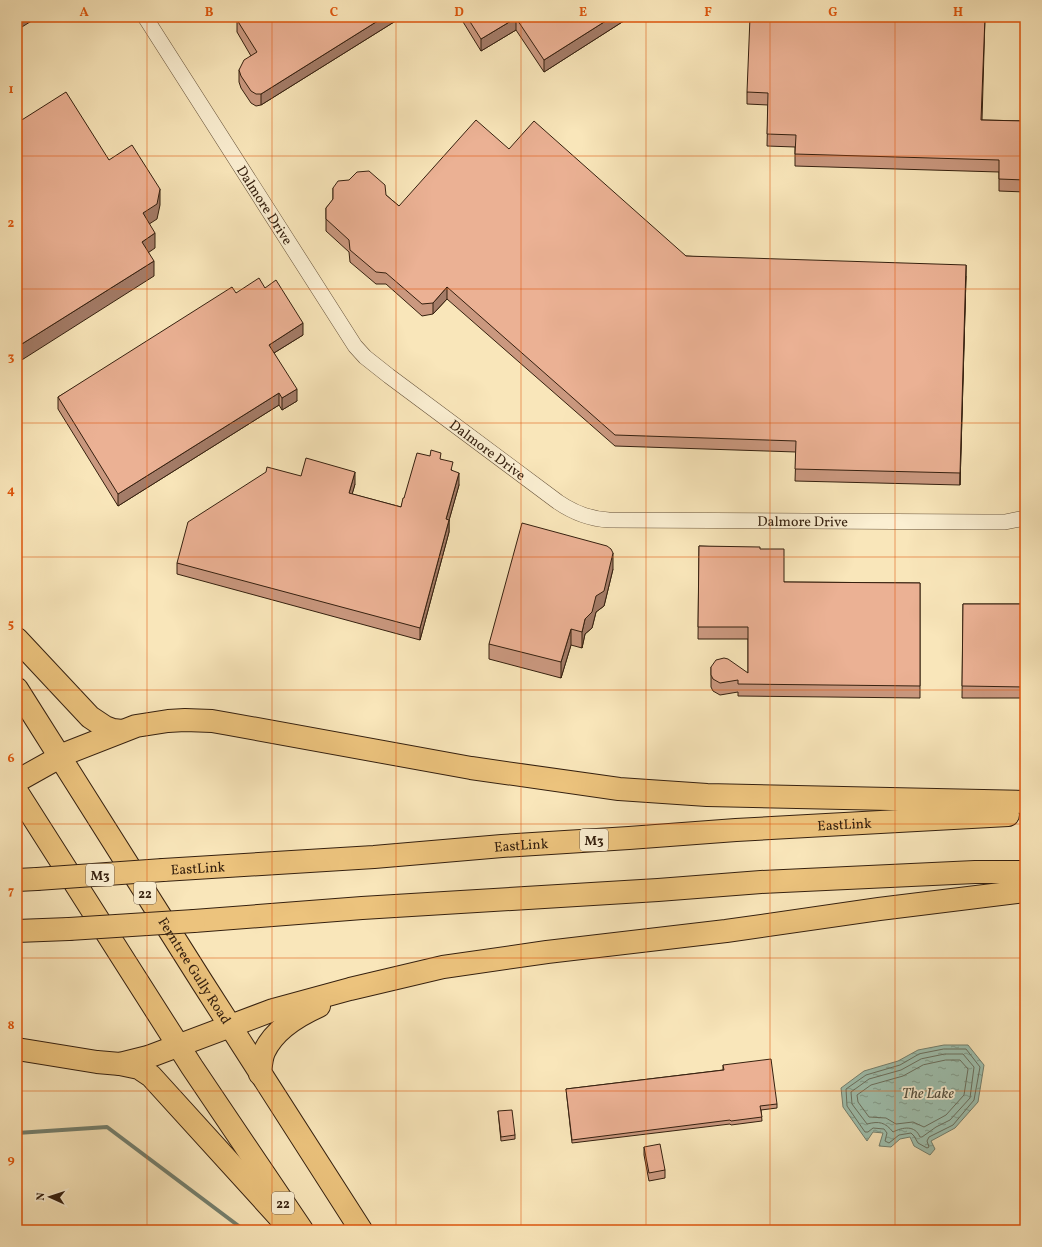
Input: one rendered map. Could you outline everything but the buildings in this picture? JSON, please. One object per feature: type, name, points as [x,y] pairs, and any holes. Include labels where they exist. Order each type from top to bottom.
[{"type":"main road","points":[[17,639],[90,716],[105,727],[122,731]]},
{"type":"main road","name":"Ferntree Gully Road","points":[[17,689],[230,1027],[361,1230]]},
{"type":"main road","points":[[17,781],[67,753],[136,726],[168,721],[212,721],[489,771],[573,783],[661,792],[707,795],[1025,802]]},
{"type":"main road","name":"22","points":[[17,792],[178,1046],[302,1230]]},
{"type":"main road","name":"EastLink","points":[[27,880],[374,857],[502,846],[736,830],[1025,815]]},
{"type":"main road","points":[[17,931],[194,921],[385,906],[658,890],[761,882],[975,872],[1025,872]]},
{"type":"main road","points":[[120,1064],[148,1057],[273,1010],[303,1001],[443,967],[1025,891]]},
{"type":"main road","points":[[260,1074],[264,1050],[281,1030],[296,1018],[305,1012],[324,1004],[396,979]]},
{"type":"main road","points":[[17,1049],[139,1068],[151,1076],[291,1230]]},
{"type":"street","name":"Dalmore Drive","points":[[145,17],[355,346],[365,357],[389,376],[558,502],[573,511],[589,517],[609,520],[1005,522],[1025,518]]},
{"type":"water","name":"The Lake","points":[[944,1045],[968,1045],[984,1065],[978,1102],[955,1128],[931,1141],[935,1149],[930,1155],[914,1146],[910,1137],[900,1139],[891,1147],[879,1146],[883,1133],[873,1132],[867,1141],[843,1107],[841,1088],[864,1071],[898,1061],[918,1050]]},
{"type":"waterway","points":[[17,1133],[107,1127],[244,1230]]}]
